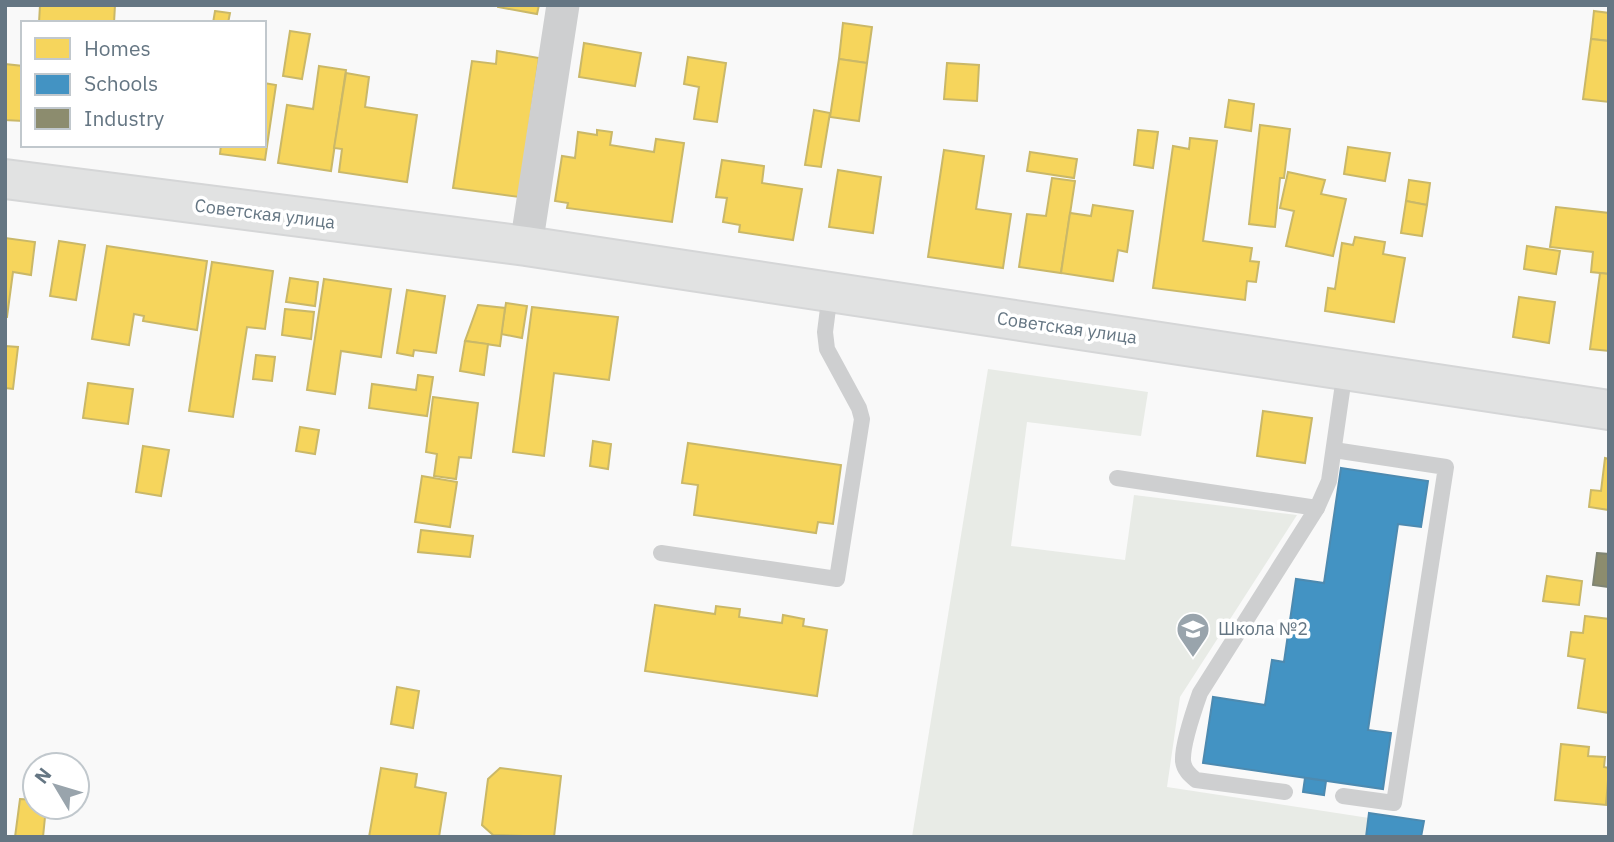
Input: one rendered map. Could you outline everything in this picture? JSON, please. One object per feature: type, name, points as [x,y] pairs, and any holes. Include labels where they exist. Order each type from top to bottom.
[{"type":"street","points":[[526,246],[563,5]]},
{"type":"street","name":"Советская улица","points":[[5,179],[526,246],[1609,410]]},
{"type":"lane","points":[[661,553],[837,579],[862,419],[859,408],[827,349],[825,332],[830,293]]},
{"type":"lane","points":[[1285,792],[1196,780],[1187,773],[1183,762],[1191,717],[1200,693],[1317,509],[1329,481],[1345,370]]},
{"type":"lane","points":[[1334,450],[1446,467],[1394,803],[1343,796]]},
{"type":"lane","points":[[1117,478],[1317,509]]},
{"type":"shaded area","points":[[988,369],[1148,392],[1141,436],[1027,422],[1011,546],[1125,560],[1134,495],[1297,515],[1180,697],[1167,787],[1369,818],[1366,837],[912,837]]},
{"type":"building: Homes","points":[[40,5],[115,5],[114,21],[39,21]]},
{"type":"building: Homes","points":[[498,5],[539,5],[537,14]]},
{"type":"building: Homes","points":[[215,11],[230,13],[228,21],[213,21]]},
{"type":"building: Homes","points":[[1594,11],[1609,13],[1609,41],[1591,39]]},
{"type":"building: Homes","points":[[843,23],[872,27],[867,63],[839,59]]},
{"type":"building: Homes","points":[[290,31],[310,34],[302,79],[283,76]]},
{"type":"building: Homes","points":[[1591,39],[1609,41],[1609,102],[1583,99]]},
{"type":"building: Homes","points":[[584,43],[641,53],[635,86],[579,77]]},
{"type":"building: Homes","points":[[497,51],[539,58],[519,197],[453,188],[472,61],[496,64]]},
{"type":"building: Homes","points":[[688,57],[726,63],[717,122],[694,119],[699,87],[684,84]]},
{"type":"building: Homes","points":[[839,59],[867,63],[859,121],[830,117]]},
{"type":"building: Homes","points":[[947,63],[979,65],[977,101],[944,99]]},
{"type":"building: Homes","points":[[5,64],[21,66],[21,121],[5,120]]},
{"type":"building: Homes","points":[[319,66],[346,70],[331,171],[278,163],[287,105],[313,109]]},
{"type":"building: Homes","points":[[346,73],[369,77],[365,107],[417,115],[407,182],[339,172],[342,149],[334,148]]},
{"type":"building: Homes","points":[[266,83],[276,85],[265,160],[220,154],[221,147],[266,147]]},
{"type":"building: Homes","points":[[1229,100],[1254,104],[1251,131],[1225,127]]},
{"type":"building: Homes","points":[[814,110],[830,113],[821,167],[805,165]]},
{"type":"building: Homes","points":[[1260,125],[1290,129],[1284,178],[1280,178],[1275,227],[1249,224]]},
{"type":"building: Homes","points":[[597,130],[612,132],[610,145],[654,152],[656,139],[684,143],[672,222],[567,208],[568,203],[555,201],[562,156],[575,158],[578,132],[597,135]]},
{"type":"building: Homes","points":[[1138,130],[1158,132],[1153,168],[1134,165]]},
{"type":"building: Homes","points":[[1190,138],[1217,141],[1203,241],[1252,248],[1250,261],[1259,262],[1256,282],[1247,281],[1245,300],[1153,288],[1173,146],[1189,149]]},
{"type":"building: Homes","points":[[1348,147],[1390,153],[1385,181],[1344,174]]},
{"type":"building: Homes","points":[[944,150],[984,156],[976,209],[1011,214],[1003,268],[928,257]]},
{"type":"building: Homes","points":[[1030,152],[1077,159],[1074,178],[1027,171]]},
{"type":"building: Homes","points":[[722,160],[764,166],[762,183],[802,189],[793,240],[739,232],[740,225],[723,222],[727,198],[716,197]]},
{"type":"building: Homes","points":[[838,170],[881,177],[873,233],[829,227]]},
{"type":"building: Homes","points":[[1288,172],[1325,180],[1321,194],[1346,199],[1333,256],[1286,246],[1294,211],[1280,208]]},
{"type":"building: Homes","points":[[1052,178],[1075,181],[1061,273],[1019,267],[1027,214],[1046,216]]},
{"type":"building: Homes","points":[[1409,180],[1430,183],[1427,205],[1406,201]]},
{"type":"building: Homes","points":[[1406,201],[1427,205],[1422,236],[1401,233]]},
{"type":"building: Homes","points":[[1093,205],[1133,211],[1127,252],[1118,250],[1113,281],[1061,273],[1070,213],[1091,216]]},
{"type":"building: Homes","points":[[1556,207],[1609,213],[1609,274],[1591,272],[1593,252],[1550,247]]},
{"type":"building: Homes","points":[[1355,237],[1385,242],[1383,254],[1405,258],[1394,322],[1325,311],[1328,288],[1335,289],[1342,243],[1353,245]]},
{"type":"building: Homes","points":[[5,238],[35,242],[31,275],[13,272],[7,317],[5,317]]},
{"type":"building: Homes","points":[[59,241],[85,245],[76,300],[50,296]]},
{"type":"building: Homes","points":[[107,246],[207,261],[197,330],[143,321],[144,316],[134,314],[129,345],[92,339]]},
{"type":"building: Homes","points":[[1527,246],[1560,251],[1556,274],[1524,269]]},
{"type":"building: Homes","points":[[212,262],[273,271],[265,329],[247,327],[233,417],[189,411]]},
{"type":"building: Homes","points":[[1600,273],[1609,274],[1609,351],[1590,349]]},
{"type":"building: Homes","points":[[290,278],[318,282],[315,306],[286,302]]},
{"type":"building: Homes","points":[[324,279],[391,289],[381,357],[341,351],[335,394],[307,390]]},
{"type":"building: Homes","points":[[407,290],[445,296],[436,353],[414,350],[413,356],[397,353]]},
{"type":"building: Homes","points":[[1519,297],[1555,302],[1549,343],[1513,337]]},
{"type":"building: Homes","points":[[506,303],[527,306],[522,338],[501,334]]},
{"type":"building: Homes","points":[[478,305],[505,308],[500,346],[465,341]]},
{"type":"building: Homes","points":[[532,307],[618,317],[609,380],[554,373],[544,456],[513,452]]},
{"type":"building: Homes","points":[[285,309],[314,312],[311,339],[282,335]]},
{"type":"building: Homes","points":[[465,341],[488,344],[484,375],[460,371]]},
{"type":"building: Homes","points":[[5,346],[18,347],[13,389],[5,388]]},
{"type":"building: Homes","points":[[256,355],[275,357],[272,381],[253,379]]},
{"type":"building: Homes","points":[[418,375],[433,377],[427,416],[369,408],[372,384],[416,390]]},
{"type":"building: Homes","points":[[88,383],[133,389],[128,424],[83,418]]},
{"type":"building: Homes","points":[[433,397],[478,403],[471,458],[459,457],[456,479],[434,476],[437,454],[426,452]]},
{"type":"building: Homes","points":[[1263,411],[1312,418],[1305,463],[1257,456]]},
{"type":"building: Homes","points":[[300,427],[319,430],[315,454],[296,451]]},
{"type":"building: Homes","points":[[593,441],[611,444],[608,469],[590,466]]},
{"type":"building: Homes","points":[[688,443],[841,465],[833,524],[818,522],[816,533],[694,515],[698,485],[682,483]]},
{"type":"building: Homes","points":[[143,446],[169,450],[161,496],[136,492]]},
{"type":"building: Homes","points":[[1605,458],[1609,459],[1609,510],[1589,507],[1591,490],[1601,491]]},
{"type":"building: Homes","points":[[422,476],[457,482],[450,527],[415,522]]},
{"type":"building: Homes","points":[[421,530],[473,536],[470,557],[418,552]]},
{"type":"building: Homes","points":[[1547,576],[1582,581],[1579,605],[1543,601]]},
{"type":"building: Homes","points":[[655,605],[715,614],[716,606],[740,609],[739,617],[782,623],[783,615],[804,619],[803,626],[827,630],[817,696],[645,671]]},
{"type":"building: Homes","points":[[1585,616],[1609,619],[1609,713],[1578,708],[1585,659],[1568,656],[1571,632],[1583,633]]},
{"type":"building: Homes","points":[[397,687],[419,691],[413,728],[391,724]]},
{"type":"building: Homes","points":[[1561,744],[1589,747],[1588,756],[1605,757],[1604,767],[1609,768],[1606,805],[1555,800]]},
{"type":"building: Homes","points":[[381,768],[417,774],[415,787],[446,793],[439,837],[369,837]]},
{"type":"building: Homes","points":[[500,768],[561,776],[554,837],[493,835],[482,825],[488,779]]},
{"type":"building: Homes","points":[[21,799],[21,821],[45,821],[43,837],[15,837]]},
{"type":"building: Schools","points":[[1341,468],[1428,481],[1421,527],[1398,524],[1368,730],[1391,733],[1383,789],[1203,763],[1213,697],[1265,705],[1272,660],[1284,662],[1296,579],[1324,583]]},
{"type":"building: Schools","points":[[1305,778],[1326,781],[1324,795],[1303,792]]},
{"type":"building: Schools","points":[[1369,813],[1424,821],[1421,837],[1366,837]]},
{"type":"building: Industry","points":[[1597,553],[1609,554],[1609,587],[1593,585]]},
{"type":"place","name":"Школа №2","points":[[1193,659]]}]
